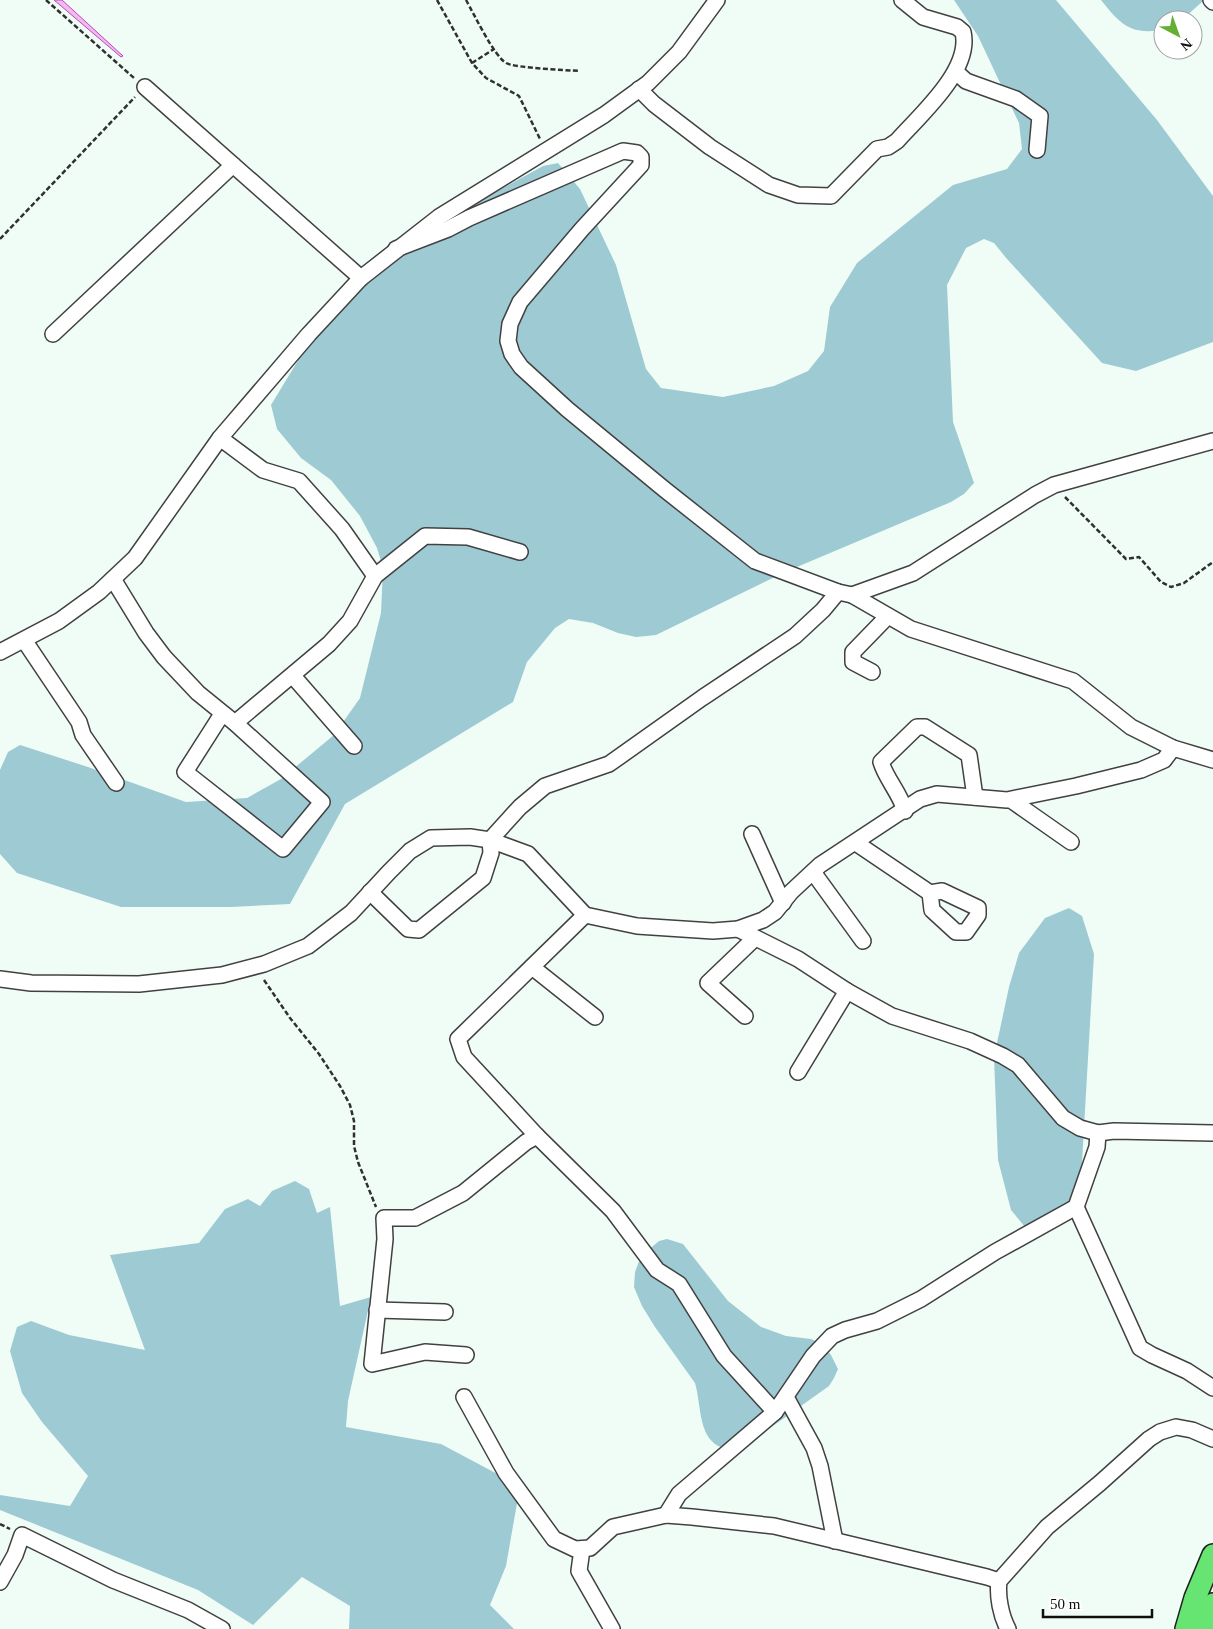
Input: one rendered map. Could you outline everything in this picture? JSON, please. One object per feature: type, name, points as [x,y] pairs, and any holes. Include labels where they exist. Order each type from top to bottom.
[{"type":"highway","points":[[1186,1629],[1213,1555]]},
{"type":"highway","points":[[1205,1629],[1213,1604]]},
{"type":"street","points":[[0,652],[59,621],[99,592],[136,558],[220,438],[309,334],[361,278],[439,217],[604,115],[639,89],[679,52],[718,0]]},
{"type":"street","points":[[639,89],[654,104],[710,147],[769,185],[798,195],[831,196],[876,150],[888,147],[897,141],[947,86],[956,72],[966,41],[963,32],[957,27],[923,17],[902,0]]},
{"type":"street","points":[[956,72],[966,81],[1016,99],[1040,116],[1037,150]]},
{"type":"street","points":[[145,87],[361,278]]},
{"type":"street","points":[[396,249],[448,229],[623,151],[636,153],[641,157],[641,165],[582,229],[520,302],[510,324],[508,341],[512,354],[521,367],[567,409],[755,561],[845,594],[911,629],[1073,681],[1131,727],[1173,748],[1213,760]]},
{"type":"street","points":[[53,334],[233,165]]},
{"type":"street","points":[[220,438],[263,470],[299,481],[342,529],[375,576]]},
{"type":"street","points":[[370,892],[408,929],[419,930],[483,878],[491,853],[490,840],[520,807],[545,786],[609,764],[702,698],[795,636],[823,610],[845,594],[913,573],[1035,495],[1054,485],[1213,441]]},
{"type":"street","points":[[235,723],[329,644],[350,620],[375,576],[425,536],[468,537],[520,552]]},
{"type":"street","points":[[113,579],[146,633],[164,657],[198,693],[235,723],[322,802],[283,849],[186,772],[222,714]]},
{"type":"street","points":[[872,672],[853,662],[853,652],[888,616]]},
{"type":"street","points":[[24,640],[79,722],[83,735],[116,784]]},
{"type":"street","points":[[293,676],[354,746]]},
{"type":"street","points":[[904,811],[903,804],[881,762],[917,727],[925,727],[969,755],[975,797]]},
{"type":"street","points":[[0,979],[31,983],[140,984],[222,975],[264,964],[308,946],[351,913],[410,852],[431,838],[470,837],[490,840],[528,854],[585,915],[637,926],[713,931],[738,929],[763,920],[775,912],[791,892],[820,866],[920,799],[937,794],[1011,800],[1141,770],[1164,760],[1173,748]]},
{"type":"street","points":[[1011,800],[1071,842]]},
{"type":"street","points":[[752,834],[783,903]]},
{"type":"street","points":[[856,843],[930,893]]},
{"type":"street","points":[[813,872],[863,942]]},
{"type":"street","points":[[585,915],[458,1039],[464,1057],[537,1136],[614,1211],[657,1270],[679,1284],[724,1356],[775,1412]]},
{"type":"street","points":[[738,929],[798,959],[847,991],[892,1016],[970,1041],[1003,1056],[1018,1065],[1063,1118],[1080,1128],[1098,1133],[1114,1131],[1213,1133]]},
{"type":"street","points":[[745,1016],[708,983],[755,938]]},
{"type":"street","points":[[532,967],[595,1017]]},
{"type":"street","points":[[798,1072],[847,991]]},
{"type":"street","points":[[666,1516],[679,1494],[775,1412],[813,1356],[832,1336],[845,1330],[877,1321],[921,1299],[995,1252],[1076,1207],[1096,1147],[1098,1133]]},
{"type":"street","points":[[466,1354],[425,1352],[372,1364],[385,1239],[384,1218],[416,1218],[463,1193],[526,1142],[537,1136]]},
{"type":"street","points":[[1076,1207],[1140,1348],[1187,1370],[1213,1388]]},
{"type":"street","points":[[378,1310],[446,1312]]},
{"type":"street","points":[[464,1397],[506,1473],[554,1539],[575,1549],[590,1548],[614,1527],[666,1516],[692,1517],[774,1526],[999,1581]]},
{"type":"street","points":[[786,1397],[814,1448],[835,1541]]},
{"type":"street","points":[[1008,1629],[1004,1622],[998,1590],[999,1581],[1047,1527],[1149,1439],[1160,1432],[1176,1427],[1192,1430],[1213,1438]]},
{"type":"street","points":[[0,1582],[15,1555],[22,1535],[113,1580],[188,1610],[222,1629]]},
{"type":"street","points":[[582,1549],[579,1570],[612,1629]]},
{"type":"path","points":[[0,239],[145,87],[46,0]]},
{"type":"path","points":[[437,0],[472,63],[486,78],[519,96],[545,152]]},
{"type":"path","points":[[466,0],[494,49],[506,63],[519,66],[580,71]]},
{"type":"path","points":[[472,63],[494,49]]},
{"type":"path","points":[[1054,485],[1126,559],[1139,557],[1161,582],[1171,587],[1184,583],[1213,562]]},
{"type":"path","points":[[262,978],[267,982],[284,1010],[319,1054],[350,1105],[354,1121],[354,1146],[358,1162],[368,1182],[377,1212],[384,1218]]},
{"type":"shaded area","points":[[54,0],[62,0],[123,56],[121,57]]},
{"type":"shaded area","points":[[954,0],[1056,0],[1157,120],[1213,196],[1213,342],[1136,371],[1102,363],[994,243],[984,239],[966,248],[947,285],[953,422],[974,483],[964,494],[951,502],[785,572],[656,635],[636,637],[618,633],[593,623],[569,619],[555,628],[527,662],[513,702],[345,804],[290,904],[231,907],[121,907],[17,873],[0,854],[0,770],[8,752],[20,745],[186,802],[247,798],[281,779],[334,735],[360,698],[381,613],[383,568],[377,548],[360,516],[331,480],[301,458],[277,429],[271,405],[325,316],[467,208],[543,166],[558,163],[580,189],[616,265],[646,369],[661,388],[723,397],[774,386],[808,371],[824,351],[830,307],[857,263],[953,185],[1007,169],[1022,149],[1019,123],[978,36]]},
{"type":"shaded area","points":[[1101,0],[1204,0],[1193,10],[1153,10],[1153,31],[1134,29],[1114,16]]},
{"type":"shaded area","points":[[1069,908],[1082,916],[1094,954],[1081,1180],[1063,1211],[1025,1227],[1011,1210],[998,1160],[994,1057],[1009,987],[1019,953],[1045,918]]},
{"type":"shaded area","points":[[295,1181],[309,1189],[317,1213],[330,1207],[340,1306],[371,1297],[348,1401],[346,1427],[441,1444],[520,1486],[506,1566],[490,1605],[514,1629],[349,1629],[350,1606],[302,1577],[253,1625],[198,1590],[0,1510],[0,1495],[70,1506],[88,1476],[42,1422],[22,1393],[10,1351],[17,1327],[31,1321],[69,1335],[145,1350],[110,1255],[199,1243],[225,1209],[248,1199],[260,1206],[272,1191]]},
{"type":"shaded area","points":[[667,1239],[683,1244],[728,1301],[761,1327],[786,1336],[811,1339],[822,1344],[831,1355],[838,1369],[829,1386],[739,1450],[725,1449],[715,1444],[708,1437],[701,1417],[695,1383],[655,1327],[642,1306],[634,1287],[635,1272],[641,1256],[659,1241]]}]
